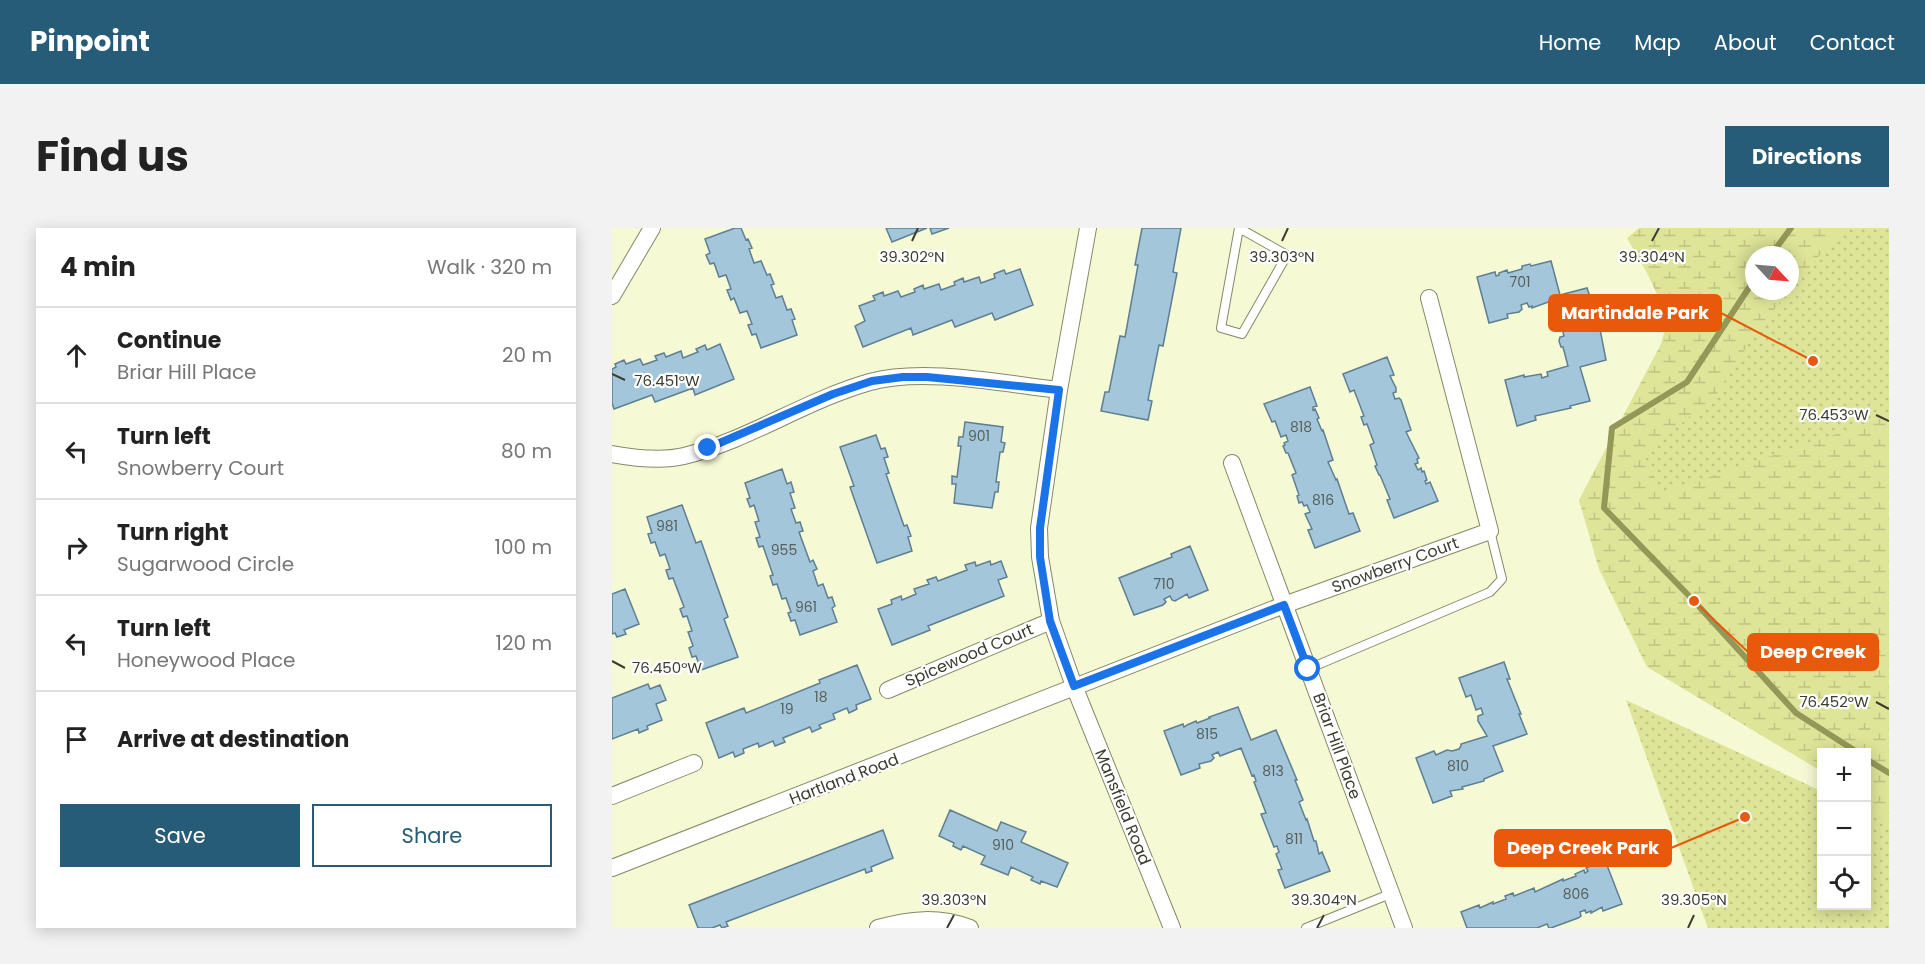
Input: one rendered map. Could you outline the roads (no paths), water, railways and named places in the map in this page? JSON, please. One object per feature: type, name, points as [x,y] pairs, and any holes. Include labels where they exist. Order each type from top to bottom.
[{"type":"street","points":[[612,296],[652,228]]},
{"type":"street","name":"Mansfield Road","points":[[1088,228],[1059,390],[1040,528],[1040,557],[1050,621],[1172,928]]},
{"type":"street","points":[[1429,298],[1491,531]]},
{"type":"street","points":[[612,454],[638,459],[682,457],[749,431],[833,394],[872,381],[927,377],[1059,390]]},
{"type":"street","name":"Briar Hill Place","points":[[1232,463],[1404,928]]},
{"type":"street","name":"Snowberry Court","points":[[1074,686],[1284,605],[1491,531]]},
{"type":"street","name":"Spicewood Court","points":[[888,690],[1050,621]]},
{"type":"street","name":"Hartland Road","points":[[612,868],[1074,686]]},
{"type":"street","points":[[612,796],[694,764]]},
{"type":"street","points":[[878,928],[903,921],[933,919],[970,928]]},
{"type":"lane","points":[[1239,228],[1287,255],[1242,334],[1221,328],[1239,228]]},
{"type":"lane","points":[[1308,669],[1490,592],[1502,579],[1491,531]]},
{"type":"lane","points":[[1306,928],[1390,894]]},
{"type":"waterway","points":[[1778,246],[1791,228]]},
{"type":"waterway","points":[[1745,294],[1687,382],[1612,428],[1604,508],[1694,601],[1796,713],[1851,748]]},
{"type":"waterway","points":[[1871,762],[1889,773]]},
{"type":"place","name":"Martindale Park","points":[[1813,361]]},
{"type":"place","name":"Deep Creek","points":[[1694,601]]},
{"type":"place","name":"Deep Creek Park","points":[[1745,817]]}]
